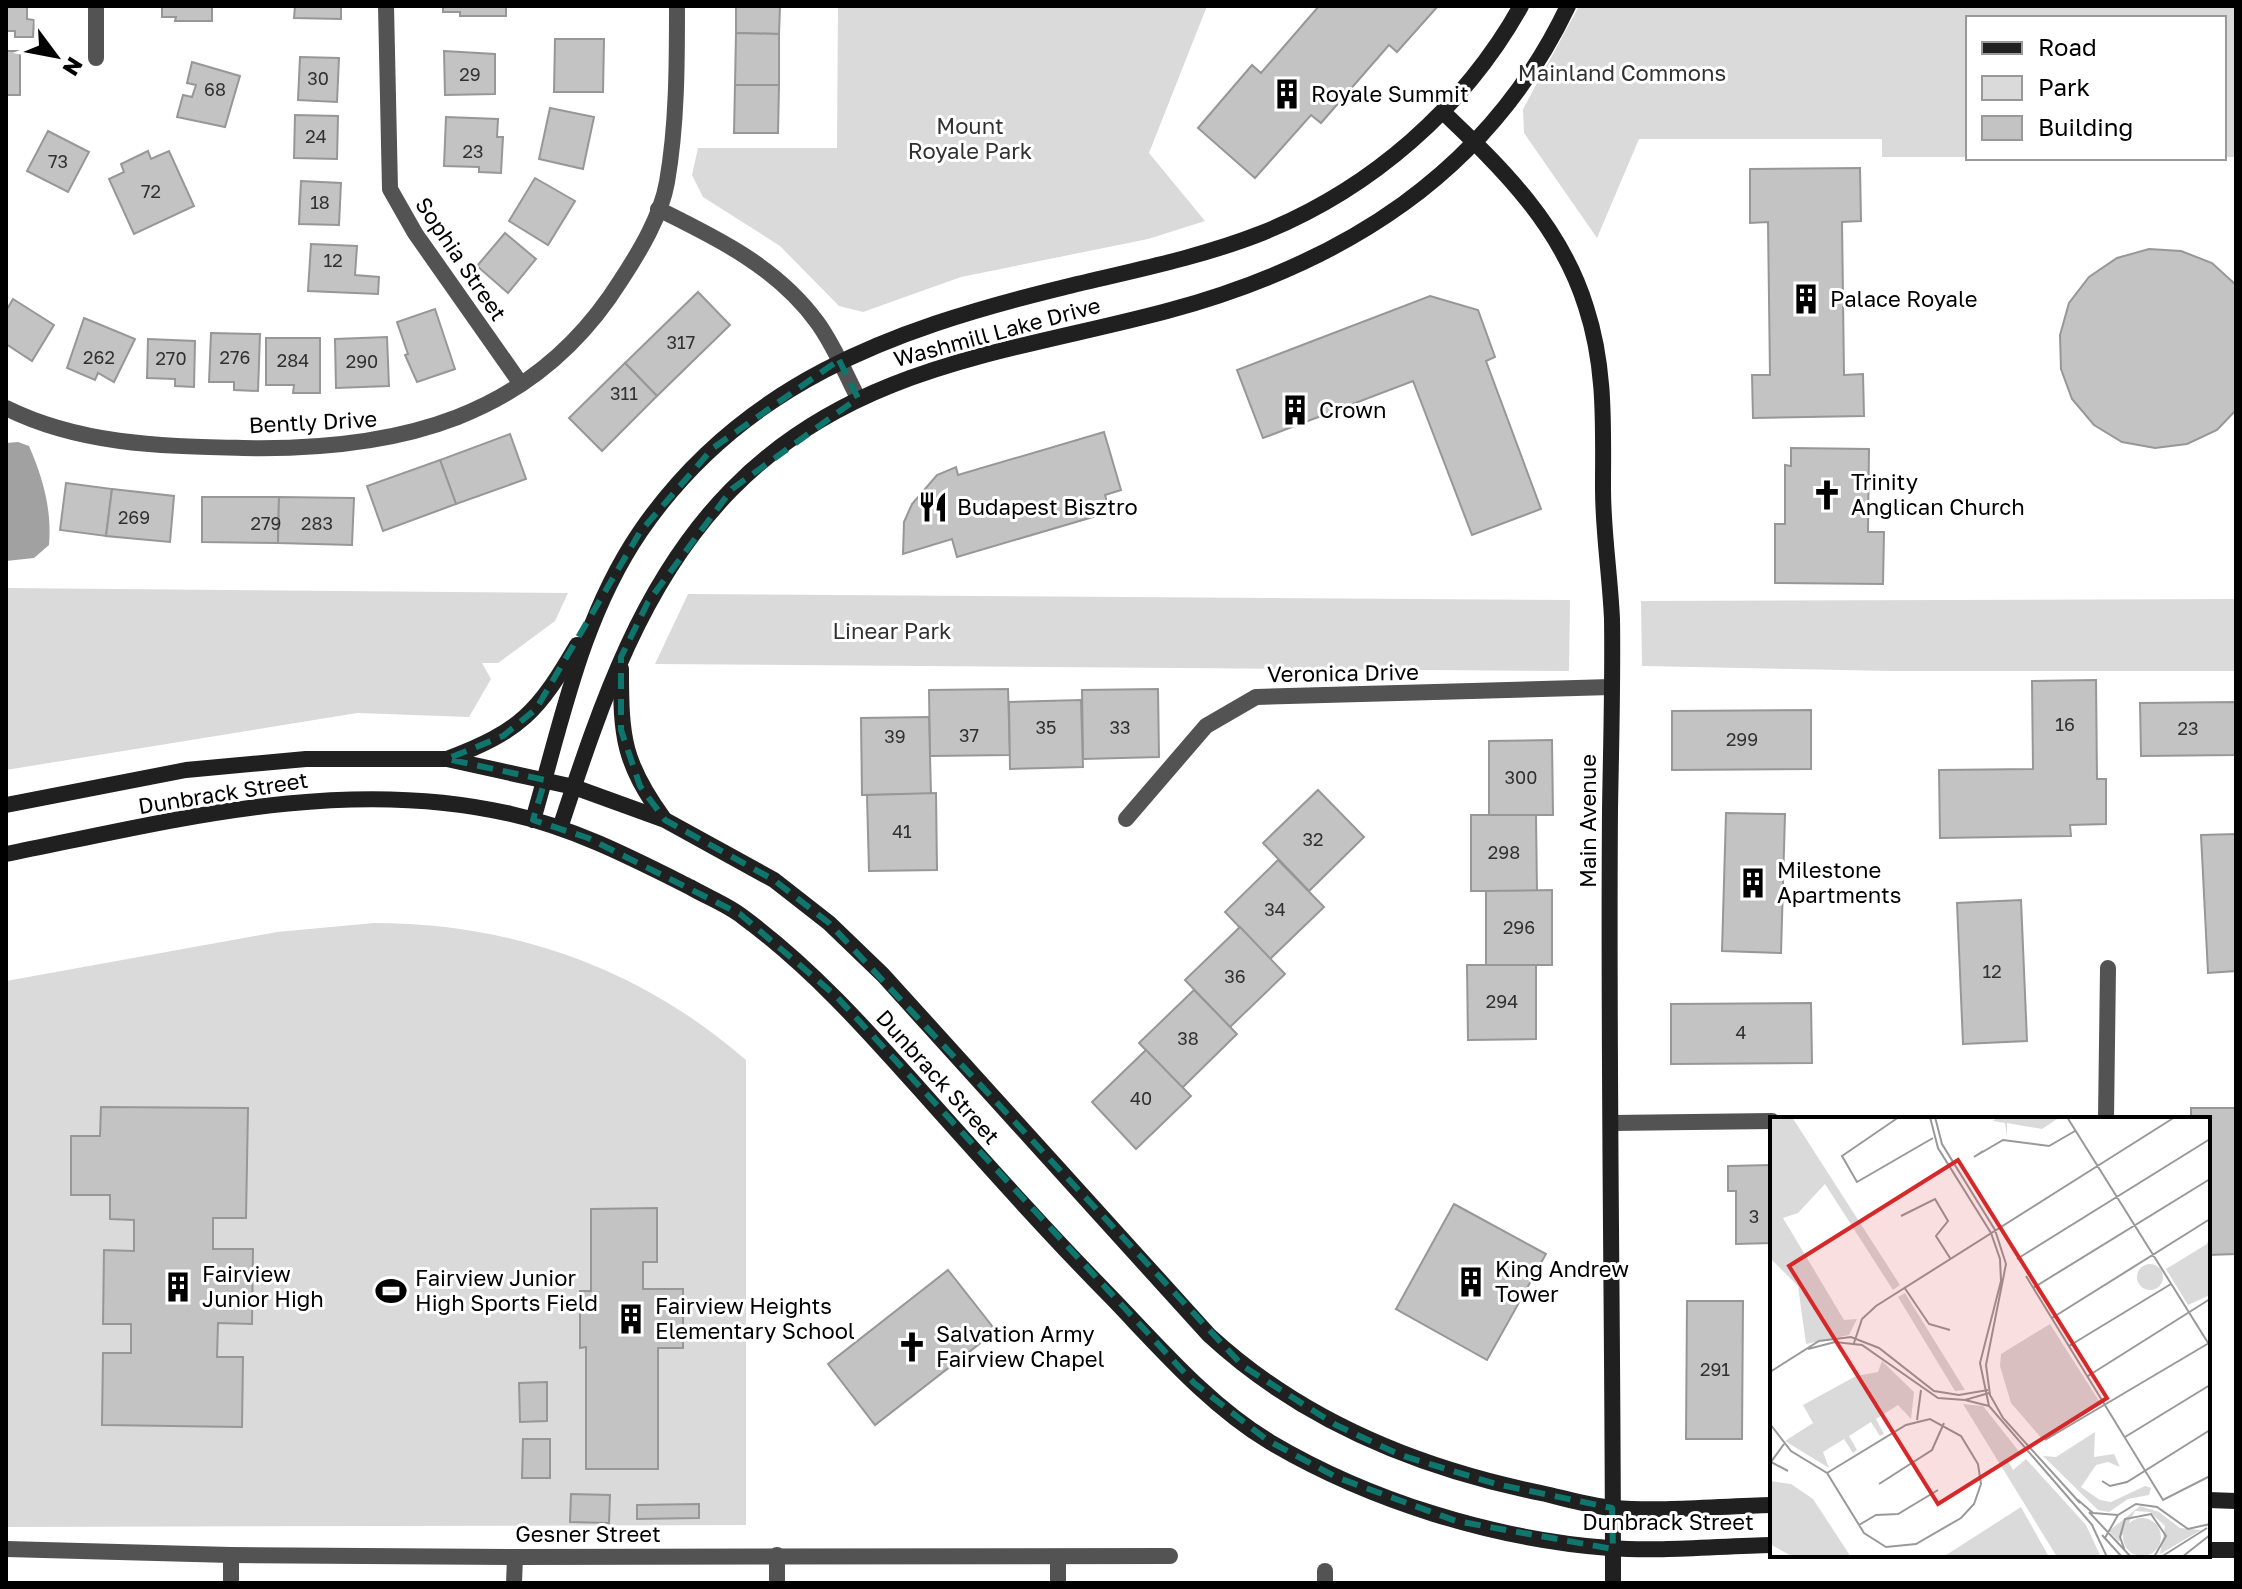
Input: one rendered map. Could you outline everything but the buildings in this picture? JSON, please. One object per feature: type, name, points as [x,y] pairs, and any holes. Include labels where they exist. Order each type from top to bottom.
[{"type":"main road","name":"Washmill Lake Drive","points":[[533,820],[588,626],[640,532],[673,490],[713,448],[761,408],[839,360],[937,324],[1263,233],[1359,181],[1443,112],[1477,74],[1521,6]]},
{"type":"main road","name":"Washmill Lake Drive","points":[[560,828],[621,657],[671,564],[732,489],[779,449],[858,398],[944,364],[1167,311],[1258,284],[1308,263],[1419,192],[1475,143],[1525,82],[1568,6]]},
{"type":"main road","name":"Main Avenue","points":[[1443,112],[1475,143],[1553,233],[1571,265],[1587,309],[1602,372],[1605,421],[1603,491],[1612,619],[1613,1583]]},
{"type":"main road","points":[[447,759],[503,736],[536,709],[588,626]]},
{"type":"main road","points":[[621,657],[621,730],[628,759],[640,786],[665,820]]},
{"type":"main road","name":"Dunbrack Street","points":[[6,805],[186,770],[306,759],[447,759],[574,787],[665,820],[774,880],[829,923],[883,975],[1209,1335],[1243,1366],[1336,1425],[1400,1455],[1496,1484],[1612,1508],[1770,1505]]},
{"type":"main road","name":"Dunbrack Street","points":[[6,854],[200,815],[307,800],[416,800],[476,807],[560,828],[647,866],[740,914],[836,996],[1052,1237],[1128,1316],[1194,1383],[1267,1440],[1336,1477],[1456,1521],[1613,1549],[1770,1545]]},
{"type":"main road","points":[[2210,1500],[2236,1501]]},
{"type":"main road","points":[[2210,1550],[2236,1550]]},
{"type":"street","points":[[96,6],[96,58]]},
{"type":"street","name":"Sophia Street","points":[[386,6],[390,189],[415,233],[521,384]]},
{"type":"street","name":"Bently Drive","points":[[6,408],[60,429],[130,443],[332,447],[387,440],[438,427],[484,407],[561,354],[598,313],[639,251],[658,209],[668,170],[677,6]]},
{"type":"street","points":[[658,209],[763,267],[817,322],[858,398]]},
{"type":"street","name":"Veronica Drive","points":[[1126,819],[1206,726],[1256,697],[1611,687]]},
{"type":"street","points":[[2106,1117],[2108,968]]},
{"type":"street","points":[[1612,1123],[1770,1121]]},
{"type":"street","name":"Gesner Street","points":[[6,1549],[231,1555],[515,1557],[1170,1556]]},
{"type":"street","points":[[231,1555],[231,1583]]},
{"type":"street","points":[[777,1555],[777,1583]]},
{"type":"street","points":[[514,1583],[515,1557]]},
{"type":"street","points":[[1058,1558],[1058,1583]]},
{"type":"highlighted area","points":[[839,360],[858,398],[732,489],[648,602],[621,657],[621,730],[640,786],[665,820],[774,880],[829,923],[1243,1366],[1336,1425],[1400,1455],[1496,1484],[1612,1508],[1613,1549],[1456,1521],[1336,1477],[1267,1440],[1194,1383],[836,996],[740,914],[588,838],[533,820],[545,780],[447,759],[503,736],[536,709],[640,532],[713,448]]},
{"type":"green space","name":"Mount Royale Park","points":[[838,6],[1207,6],[1149,153],[1205,221],[1148,239],[961,277],[863,312],[839,306],[780,246],[703,197],[692,175],[698,148],[837,148]]},
{"type":"green space","name":"Mainland Commons","points":[[1579,6],[2236,6],[2236,157],[2226,157],[2226,16],[1966,16],[1966,157],[1882,157],[1882,139],[1639,139],[1597,238],[1524,133],[1523,109]]},
{"type":"green space","points":[[6,588],[568,593],[555,621],[498,663],[482,663],[491,679],[469,717],[357,713],[6,770]]},
{"type":"green space","name":"Linear Park","points":[[688,594],[1570,600],[1569,671],[655,664]]},
{"type":"green space","points":[[2236,599],[2236,671],[1892,671],[1642,666],[1641,601]]},
{"type":"green space","points":[[374,923],[476,931],[572,957],[618,976],[663,1000],[746,1060],[746,1525],[6,1527],[6,981],[277,932]]},
{"type":"shaded area","points":[[18,442],[29,446],[42,482],[48,507],[49,545],[34,558],[6,561],[6,443]]},
{"type":"place","name":"Royale Summit","points":[[1287,94]]},
{"type":"place","name":"Palace Royale","points":[[1806,299]]},
{"type":"place","name":"Crown","points":[[1295,410]]},
{"type":"place","name":"Trinity Anglican Church","points":[[1827,495]]},
{"type":"place","name":"Budapest Bisztro","points":[[933,507]]},
{"type":"place","name":"Milestone Apartments","points":[[1753,883]]},
{"type":"place","name":"King Andrew Tower","points":[[1471,1282]]},
{"type":"place","name":"Fairview Junior High","points":[[178,1287]]},
{"type":"place","name":"Fairview Junior High Sports Field","points":[[391,1291]]},
{"type":"place","name":"Fairview Heights Elementary School","points":[[631,1319]]},
{"type":"place","name":"Salvation Army Fairview Chapel","points":[[912,1347]]}]
